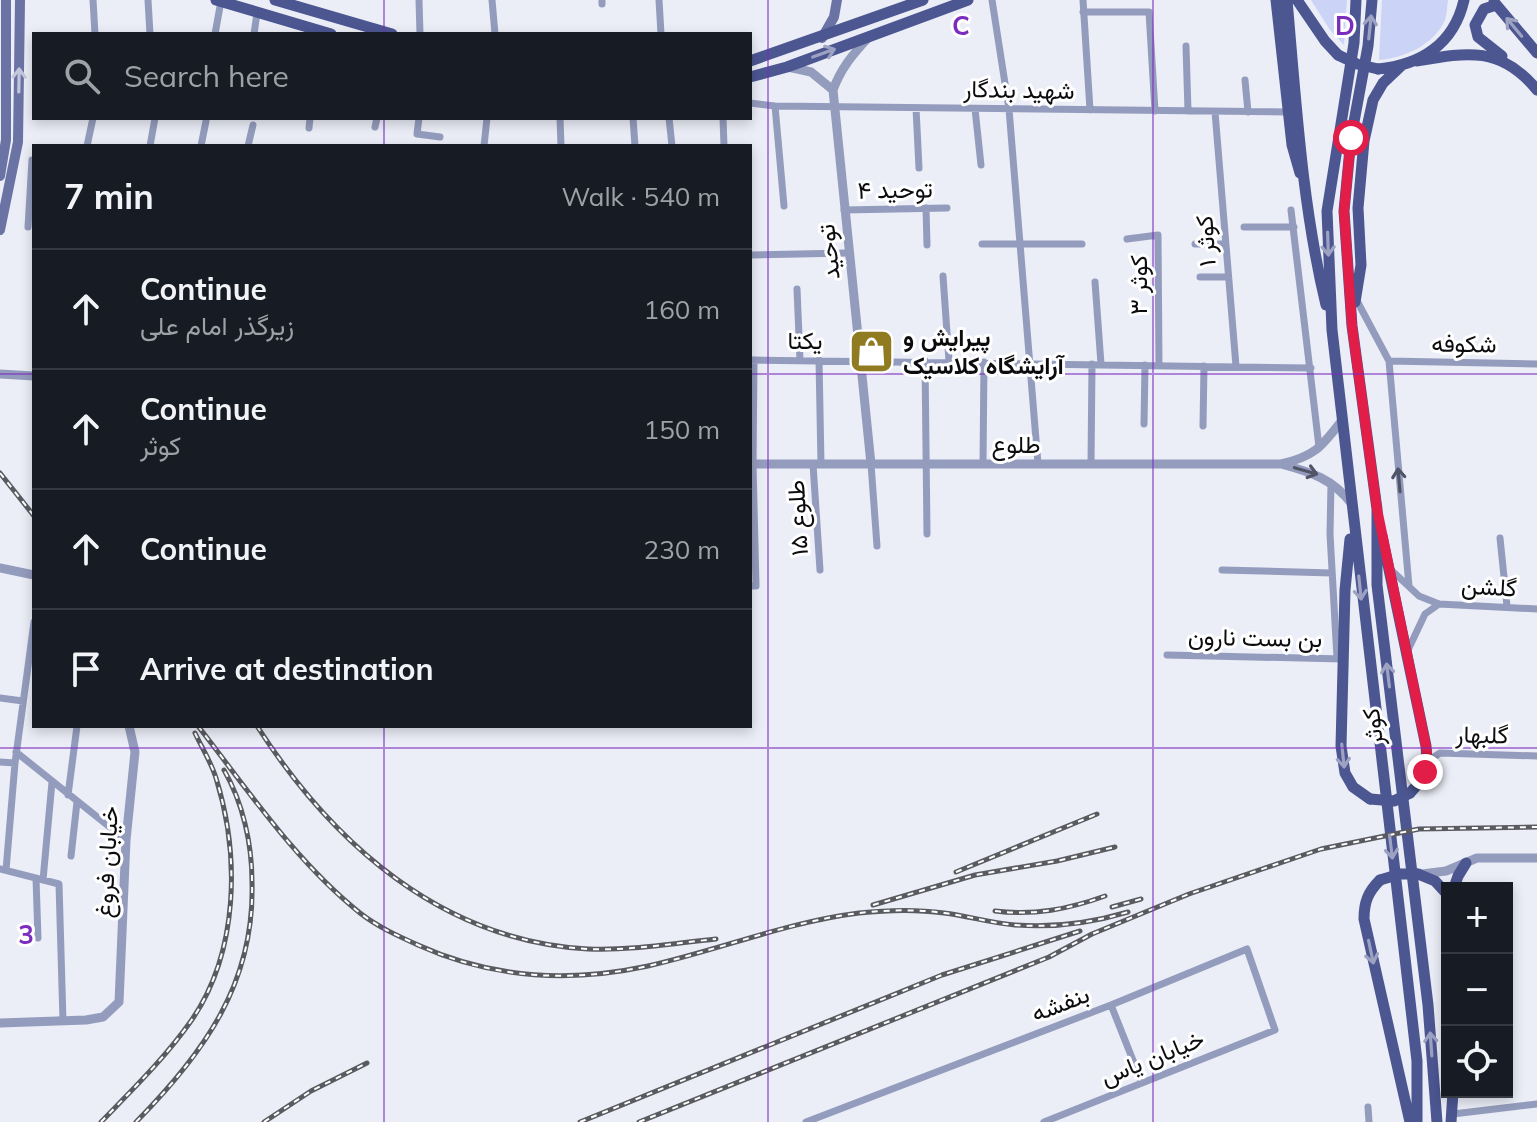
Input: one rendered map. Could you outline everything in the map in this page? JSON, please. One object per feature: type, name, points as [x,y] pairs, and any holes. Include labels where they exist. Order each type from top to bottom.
[{"type":"main road","points":[[0,230],[6,156],[6,0]]},
{"type":"main road","points":[[0,176],[6,156],[18,142],[20,0]]},
{"type":"main road","points":[[821,38],[834,17],[837,0]]},
{"type":"main road","points":[[752,60],[923,0]]},
{"type":"main road","points":[[752,76],[787,67],[968,0]]},
{"type":"main road","points":[[1276,0],[1292,145],[1308,204]]},
{"type":"main road","points":[[1287,0],[1316,264],[1332,330]]},
{"type":"main road","points":[[1297,0],[1338,55],[1357,64],[1378,69],[1472,54],[1491,56],[1517,68]]},
{"type":"main road","points":[[1332,330],[1327,211],[1354,43],[1356,0]]},
{"type":"main road","points":[[1352,326],[1344,211],[1351,138],[1368,46],[1372,0]]},
{"type":"main road","points":[[1417,61],[1442,43],[1458,19],[1464,0]]},
{"type":"main road","points":[[218,1],[242,4],[257,13],[321,32]]},
{"type":"main road","points":[[280,1],[314,6],[386,32]]},
{"type":"main road","points":[[1537,53],[1494,3],[1479,13],[1475,25],[1478,37],[1517,68],[1537,90]]},
{"type":"main road","points":[[1283,65],[1291,46]]},
{"type":"main road","points":[[1352,326],[1361,265],[1358,208],[1364,141],[1373,100],[1383,83],[1401,66]]},
{"type":"main road","name":"کوثر","points":[[1352,326],[1377,509],[1377,585],[1428,1005],[1437,1122]]},
{"type":"main road","name":"کوثر","points":[[1332,330],[1417,1061],[1417,1122]]},
{"type":"main road","points":[[1352,507],[1340,658],[1341,746],[1345,773],[1353,787],[1370,799],[1394,801],[1410,793],[1425,772],[1428,761],[1377,509]]},
{"type":"main road","points":[[1456,882],[1466,863]]},
{"type":"main road","points":[[1410,1122],[1364,919],[1364,903],[1380,880],[1400,874],[1420,874],[1441,888]]},
{"type":"main road","points":[[1452,1118],[1453,1098]]},
{"type":"street","points":[[93,0],[95,32]]},
{"type":"street","points":[[148,0],[150,32]]},
{"type":"street","points":[[419,0],[420,32]]},
{"type":"street","points":[[492,0],[495,32]]},
{"type":"street","points":[[659,0],[661,32]]},
{"type":"street","points":[[992,0],[1009,109],[1038,464]]},
{"type":"street","points":[[1083,0],[1090,110]]},
{"type":"street","points":[[215,32],[218,1]]},
{"type":"street","points":[[1083,12],[1149,12],[1155,111]]},
{"type":"street","points":[[254,32],[257,13]]},
{"type":"street","points":[[787,67],[811,72],[833,90],[851,56],[870,36]]},
{"type":"street","points":[[1186,46],[1188,111]]},
{"type":"street","points":[[1245,80],[1248,112]]},
{"type":"street","name":"توحید","points":[[833,90],[871,464]]},
{"type":"street","name":"شهید بندگار","points":[[752,103],[1288,112]]},
{"type":"street","points":[[775,106],[784,206]]},
{"type":"street","points":[[916,108],[919,168]]},
{"type":"street","points":[[975,109],[981,165]]},
{"type":"street","name":"کوثر ۱","points":[[1215,112],[1236,366]]},
{"type":"street","points":[[87,144],[93,120]]},
{"type":"street","points":[[150,144],[155,120]]},
{"type":"street","points":[[309,128],[310,120]]},
{"type":"street","points":[[419,120],[417,134],[440,137]]},
{"type":"street","points":[[484,144],[487,120]]},
{"type":"street","points":[[560,120],[561,144]]},
{"type":"street","points":[[633,120],[635,144]]},
{"type":"street","points":[[669,120],[672,144]]},
{"type":"street","points":[[723,120],[724,144]]},
{"type":"street","points":[[201,144],[206,121]]},
{"type":"street","points":[[248,144],[253,125]]},
{"type":"street","points":[[6,156],[32,160]]},
{"type":"street","points":[[28,227],[32,173]]},
{"type":"street","points":[[926,208],[927,245]]},
{"type":"street","name":"توحید ۴","points":[[844,210],[947,208]]},
{"type":"street","points":[[1291,210],[1320,450]]},
{"type":"street","points":[[1244,227],[1294,227]]},
{"type":"street","name":"کوثر ۳","points":[[1127,239],[1158,235],[1159,365]]},
{"type":"street","points":[[982,244],[1082,244]]},
{"type":"street","points":[[1195,244],[1225,244]]},
{"type":"street","points":[[752,255],[848,253]]},
{"type":"street","points":[[1301,278],[1316,264]]},
{"type":"street","points":[[943,276],[949,361]]},
{"type":"street","points":[[1200,277],[1227,277]]},
{"type":"street","points":[[1091,464],[1096,364],[1095,282]]},
{"type":"street","points":[[797,289],[800,360]]},
{"type":"street","points":[[1356,299],[1389,361],[1409,586]]},
{"type":"street","name":"یکتا","points":[[752,360],[861,360]]},
{"type":"street","name":"طلوع ۱۵","points":[[819,360],[817,464],[820,570]]},
{"type":"street","points":[[861,360],[1311,368]]},
{"type":"street","points":[[925,361],[927,534]]},
{"type":"street","name":"شکوفه","points":[[1389,361],[1537,364]]},
{"type":"street","points":[[983,464],[984,362]]},
{"type":"street","points":[[1144,424],[1145,365]]},
{"type":"street","points":[[1203,426],[1204,366]]},
{"type":"street","points":[[0,374],[32,375]]},
{"type":"street","points":[[1281,464],[1303,459],[1320,450],[1343,419]]},
{"type":"street","name":"طلوع","points":[[752,464],[1281,464]]},
{"type":"street","points":[[871,464],[877,546]]},
{"type":"street","points":[[1281,464],[1318,474],[1342,491],[1352,507]]},
{"type":"street","points":[[1331,483],[1332,573],[1340,658]]},
{"type":"street","points":[[752,525],[753,586]]},
{"type":"street","points":[[1500,538],[1507,606]]},
{"type":"street","points":[[1388,566],[1419,596],[1439,604]]},
{"type":"street","points":[[0,568],[32,575]]},
{"type":"street","points":[[1222,570],[1332,573]]},
{"type":"street","points":[[1407,653],[1425,614],[1439,604]]},
{"type":"street","name":"گلشن","points":[[1439,604],[1537,609]]},
{"type":"street","points":[[0,1023],[63,1021],[59,884],[3,870],[32,636]]},
{"type":"street","name":"بن بست نارون","points":[[1167,655],[1340,658]]},
{"type":"street","points":[[0,698],[23,701]]},
{"type":"street","points":[[68,795],[77,728]]},
{"type":"street","name":"خیابان فروغ","points":[[63,1021],[103,1017],[119,1002],[126,840],[135,752],[129,728]]},
{"type":"street","points":[[16,752],[126,840]]},
{"type":"street","name":"گلبهار","points":[[1428,761],[1440,753],[1537,756]]},
{"type":"street","points":[[0,762],[15,763]]},
{"type":"street","points":[[38,938],[39,879],[52,782]]},
{"type":"street","points":[[71,856],[77,802]]},
{"type":"street","points":[[0,816],[10,817]]},
{"type":"street","points":[[1420,874],[1446,871],[1477,858],[1537,858]]},
{"type":"street","name":"بنفشه","points":[[806,1122],[1111,1005],[1247,949],[1275,1030]]},
{"type":"street","points":[[1111,1005],[1142,1083]]},
{"type":"street","name":"خیابان یاس","points":[[1044,1122],[1275,1030]]},
{"type":"street","points":[[1452,1118],[1537,1104]]},
{"type":"street","points":[[1368,1107],[1369,1122]]},
{"type":"shaded area","points":[[1311,0],[1347,0],[1344,45],[1330,30]]},
{"type":"shaded area","points":[[1382,0],[1448,0],[1445,20],[1434,37],[1417,49],[1379,60]]},
{"type":"railway","points":[[0,473],[32,513]]},
{"type":"railway","points":[[200,728],[294,848],[360,913],[418,945],[474,965],[503,971],[560,976],[619,971],[806,923],[870,912],[933,912],[1030,926],[1086,922],[1128,912]]},
{"type":"railway","points":[[258,728],[320,810],[396,879],[439,906],[485,927],[535,942],[588,949],[636,948],[716,939]]},
{"type":"railway","points":[[101,1122],[181,1035],[207,994],[219,965],[230,902],[229,839],[216,778],[195,733]]},
{"type":"railway","points":[[136,1122],[183,1070],[221,1014],[245,952],[251,918],[250,853],[241,810],[224,770]]},
{"type":"railway","points":[[956,872],[1097,814]]},
{"type":"railway","points":[[639,1122],[1049,957],[1092,934],[1189,894],[1321,849],[1419,829],[1537,827]]},
{"type":"railway","points":[[873,905],[975,875],[1115,847]]},
{"type":"railway","points":[[995,911],[1024,913],[1051,910],[1105,896]]},
{"type":"railway","points":[[1112,907],[1141,899]]},
{"type":"railway","points":[[580,1122],[942,975],[1080,931]]},
{"type":"railway","points":[[264,1122],[311,1091],[367,1063]]},
{"type":"place","name":"پیرایش و آرایشگاه کلاسیک","points":[[872,351]]},
{"type":"route","points":[[1351,138],[1344,211],[1352,326],[1377,509],[1426,746],[1428,761],[1425,772]]}]
